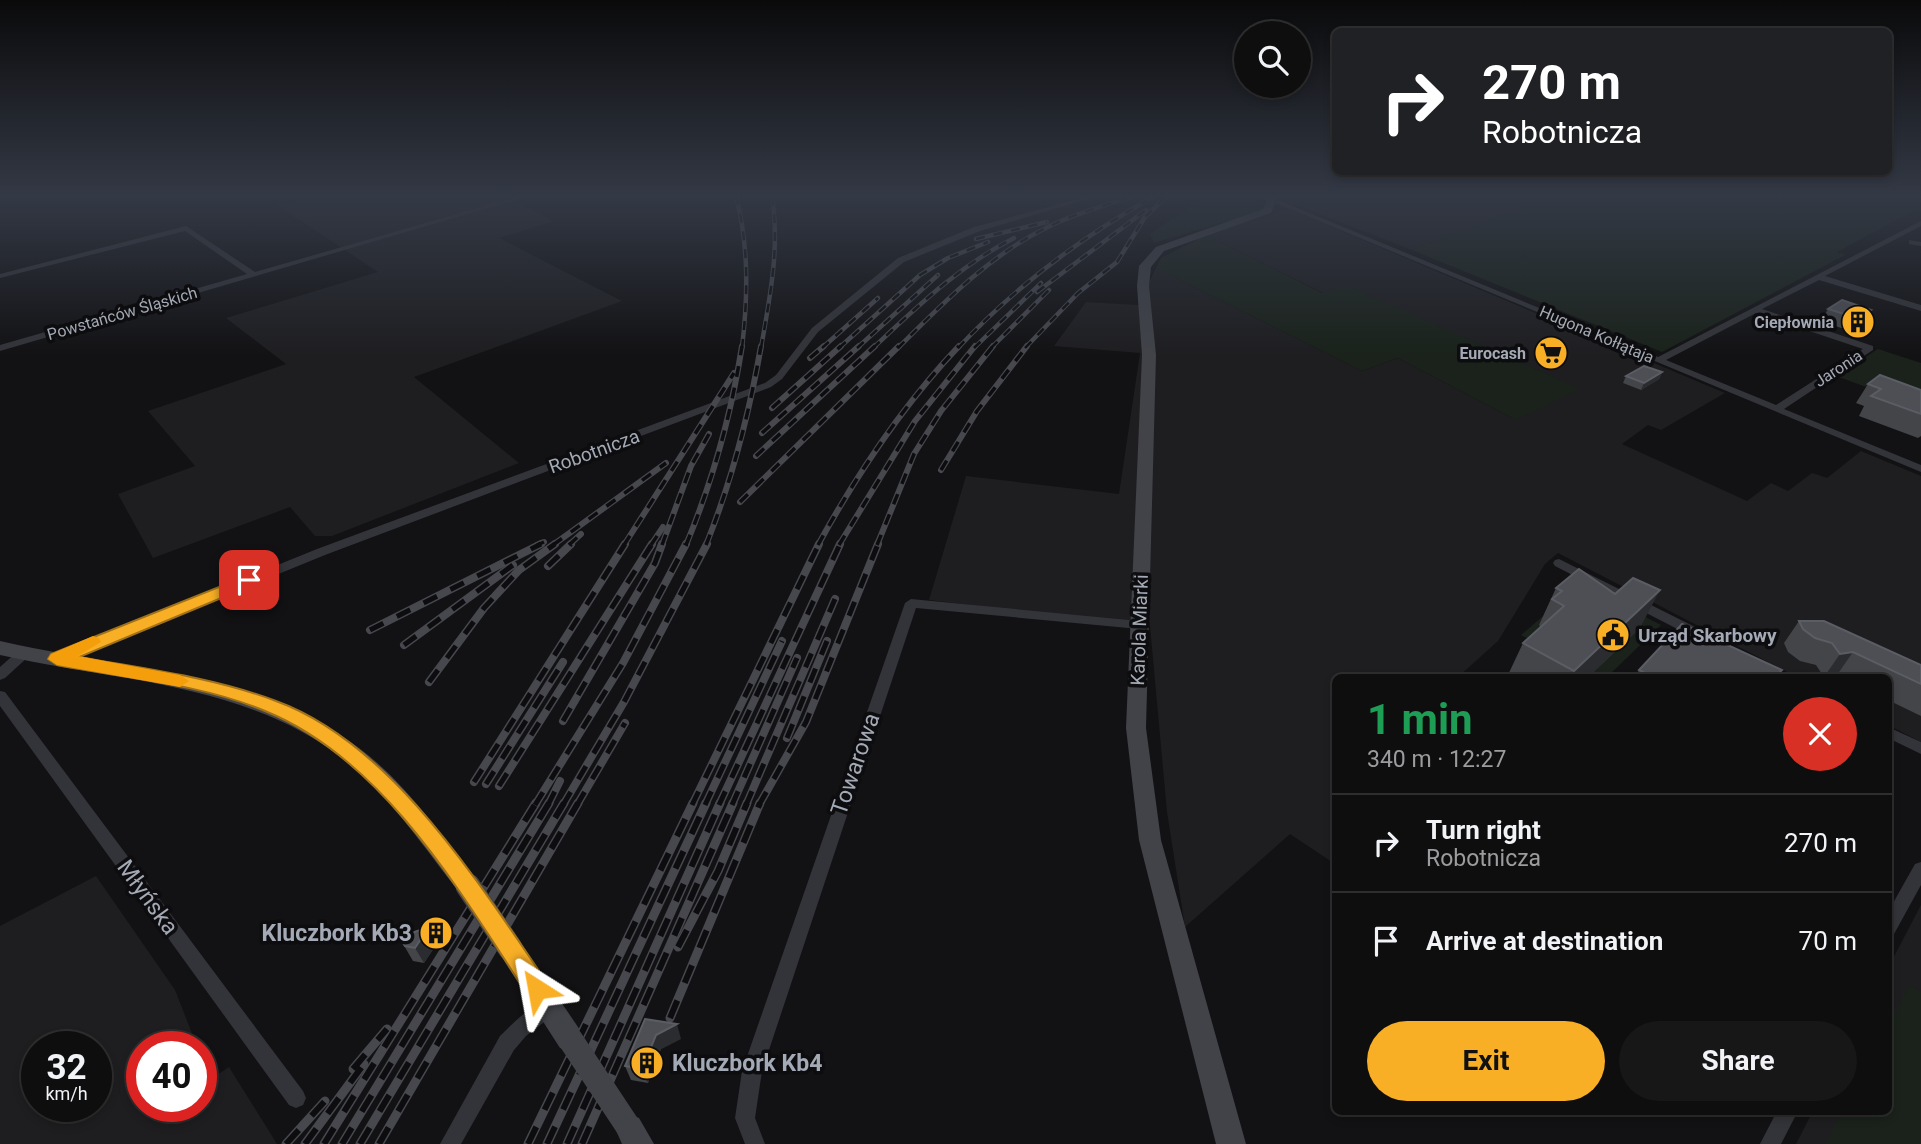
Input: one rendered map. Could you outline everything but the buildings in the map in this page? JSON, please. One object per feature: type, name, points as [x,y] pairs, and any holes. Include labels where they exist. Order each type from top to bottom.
[{"type":"street","points":[[0,276],[103,249]]},
{"type":"street","points":[[217,249],[254,275]]},
{"type":"street","name":"Powstańców Śląskich","points":[[0,348],[342,249]]},
{"type":"street","name":"Robotnicza","points":[[57,659],[320,552],[768,385],[779,377],[816,330],[901,260],[926,249]]},
{"type":"street","name":"Karola Miarki","points":[[1160,249],[1145,266],[1143,286],[1149,355],[1136,729],[1150,840],[1231,1144]]},
{"type":"street","name":"Hugona Kołłątaja","points":[[1391,249],[1921,469]]},
{"type":"street","points":[[1659,360],[1871,249]]},
{"type":"street","points":[[1819,277],[1921,308]]},
{"type":"street","name":"Jaronia","points":[[1756,310],[1870,348],[1777,410]]},
{"type":"street","points":[[1559,564],[1713,642]]},
{"type":"street","name":"Towarowa","points":[[755,1144],[745,1118],[752,1071],[911,603],[1139,625]]},
{"type":"street","points":[[0,648],[219,689],[272,706],[314,727],[354,756],[388,789],[468,886],[634,1136]]},
{"type":"street","points":[[0,675],[23,654]]},
{"type":"street","name":"Młyńska","points":[[0,696],[296,1098]]},
{"type":"street","points":[[1892,734],[1921,748]]},
{"type":"street","points":[[1892,922],[1921,869]]},
{"type":"street","points":[[450,1144],[507,1043],[549,1007]]},
{"type":"street","points":[[1770,1144],[1786,1115]]},
{"type":"shaded area","points":[[344,249],[521,249],[622,301],[414,377],[519,463],[332,536],[315,536],[290,507],[153,558],[118,494],[195,466],[148,411],[286,364],[226,318],[378,272]]},
{"type":"shaded area","points":[[1178,249],[1235,249],[1322,293],[1346,285],[1580,389],[1516,420],[1398,358],[1362,371],[1156,268],[1161,258]]},
{"type":"shaded area","points":[[1235,249],[1385,249],[1725,393],[1661,430],[1648,425],[1622,444],[1747,501],[1771,483],[1788,491],[1812,473],[1827,478],[1861,451],[1921,476],[1921,742],[1892,727],[1892,674],[1791,674],[1558,553],[1545,564],[1498,641],[1461,674],[1332,674],[1332,862],[1290,834],[1185,927],[1167,812],[1150,626],[929,600],[966,476],[1119,494],[1140,353],[1054,346],[1086,302],[1138,305],[1156,268],[1362,371],[1398,358],[1516,420],[1323,293]]},
{"type":"shaded area","points":[[1842,249],[1837,252],[1845,255],[1662,352],[1412,250]]},
{"type":"shaded area","points":[[1878,349],[1921,363],[1921,407],[1836,376]]},
{"type":"shaded area","points":[[1580,584],[1661,625],[1610,674],[1593,674],[1521,635]]},
{"type":"shaded area","points":[[96,876],[175,990],[191,1031],[126,1031],[126,1122],[217,1122],[217,1075],[229,1067],[277,1144],[0,1144],[0,926]]},
{"type":"shaded area","points":[[1921,905],[1921,1144],[1796,1144],[1811,1115],[1892,1115],[1892,960]]},
{"type":"shaded area","points":[[1910,985],[1921,992],[1921,1144],[1825,1144],[1841,1115],[1892,1115],[1892,1019]]},
{"type":"railway","points":[[742,348],[746,271],[744,249]]},
{"type":"railway","points":[[761,348],[771,291],[774,249]]},
{"type":"railway","points":[[839,348],[920,275],[948,258],[970,249]]},
{"type":"railway","points":[[873,348],[957,274],[993,249]]},
{"type":"railway","points":[[898,348],[969,280],[1009,249]]},
{"type":"railway","points":[[958,348],[1026,283],[1070,249]]},
{"type":"railway","points":[[1037,292],[1094,249]]},
{"type":"railway","points":[[1025,348],[1078,293],[1117,262],[1125,249]]},
{"type":"railway","points":[[857,348],[938,275]]},
{"type":"railway","points":[[974,348],[1041,283]]},
{"type":"railway","points":[[993,346],[1049,290]]},
{"type":"railway","points":[[822,348],[878,298]]},
{"type":"railway","points":[[686,545],[720,447],[742,346]]},
{"type":"railway","points":[[706,545],[739,447],[761,346]]},
{"type":"railway","points":[[810,358],[824,346]]},
{"type":"railway","points":[[772,408],[841,346]]},
{"type":"railway","points":[[762,433],[859,346]]},
{"type":"railway","points":[[756,456],[875,346]]},
{"type":"railway","points":[[740,502],[899,346]]},
{"type":"railway","points":[[818,545],[882,441],[919,392],[959,346]]},
{"type":"railway","points":[[839,545],[915,421],[975,346]]},
{"type":"railway","points":[[877,545],[914,454],[941,411],[993,346]]},
{"type":"railway","points":[[941,470],[977,411],[1027,346]]},
{"type":"railway","points":[[624,545],[734,373]]},
{"type":"railway","points":[[662,545],[691,466],[709,434]]},
{"type":"railway","points":[[553,545],[666,463]]},
{"type":"railway","points":[[651,545],[663,527]]},
{"type":"railway","points":[[569,545],[581,534]]},
{"type":"railway","points":[[537,545],[544,542]]},
{"type":"railway","points":[[370,630],[541,544]]},
{"type":"railway","points":[[429,682],[484,608],[519,570],[555,544]]},
{"type":"railway","points":[[548,566],[571,544]]},
{"type":"railway","points":[[474,782],[625,544]]},
{"type":"railway","points":[[499,786],[652,544]]},
{"type":"railway","points":[[563,721],[655,563],[662,544]]},
{"type":"railway","points":[[535,805],[623,663],[686,544]]},
{"type":"railway","points":[[563,805],[624,702],[707,544]]},
{"type":"railway","points":[[692,805],[819,544]]},
{"type":"railway","points":[[719,805],[840,544]]},
{"type":"railway","points":[[760,804],[806,722],[878,544]]},
{"type":"railway","points":[[404,645],[513,565]]},
{"type":"railway","points":[[746,805],[835,599]]},
{"type":"railway","points":[[705,805],[782,641]]},
{"type":"railway","points":[[787,738],[827,641]]},
{"type":"railway","points":[[732,805],[797,658]]},
{"type":"railway","points":[[486,784],[563,662]]},
{"type":"railway","points":[[577,805],[625,723]]},
{"type":"railway","points":[[549,803],[560,781]]},
{"type":"railway","points":[[324,1144],[536,803]]},
{"type":"railway","points":[[342,1144],[549,803]]},
{"type":"railway","points":[[360,1144],[564,803]]},
{"type":"railway","points":[[379,1144],[578,803]]},
{"type":"railway","points":[[528,1144],[693,803]]},
{"type":"railway","points":[[547,1144],[706,803]]},
{"type":"railway","points":[[567,1144],[720,803]]},
{"type":"railway","points":[[582,1144],[733,803]]},
{"type":"railway","points":[[678,947],[718,871],[747,803]]},
{"type":"railway","points":[[670,1018],[760,804]]},
{"type":"railway","points":[[353,1069],[387,1029]]},
{"type":"railway","points":[[305,1144],[364,1064]]},
{"type":"railway","points":[[286,1144],[325,1101]]},
{"type":"slow traffic","points":[[93,642],[57,659],[180,681]]},
{"type":"place","name":"Ciepłownia","points":[[1858,322]]},
{"type":"place","name":"Eurocash","points":[[1551,353]]},
{"type":"place","name":"Urząd Skarbowy","points":[[1613,635]]},
{"type":"place","name":"Kluczbork Kb3","points":[[436,933]]},
{"type":"place","name":"Kluczbork Kb4","points":[[647,1063]]},
{"type":"route","points":[[249,580],[107,636],[57,659],[219,689],[272,706],[314,727],[354,756],[412,816],[468,886],[537,989]]}]
